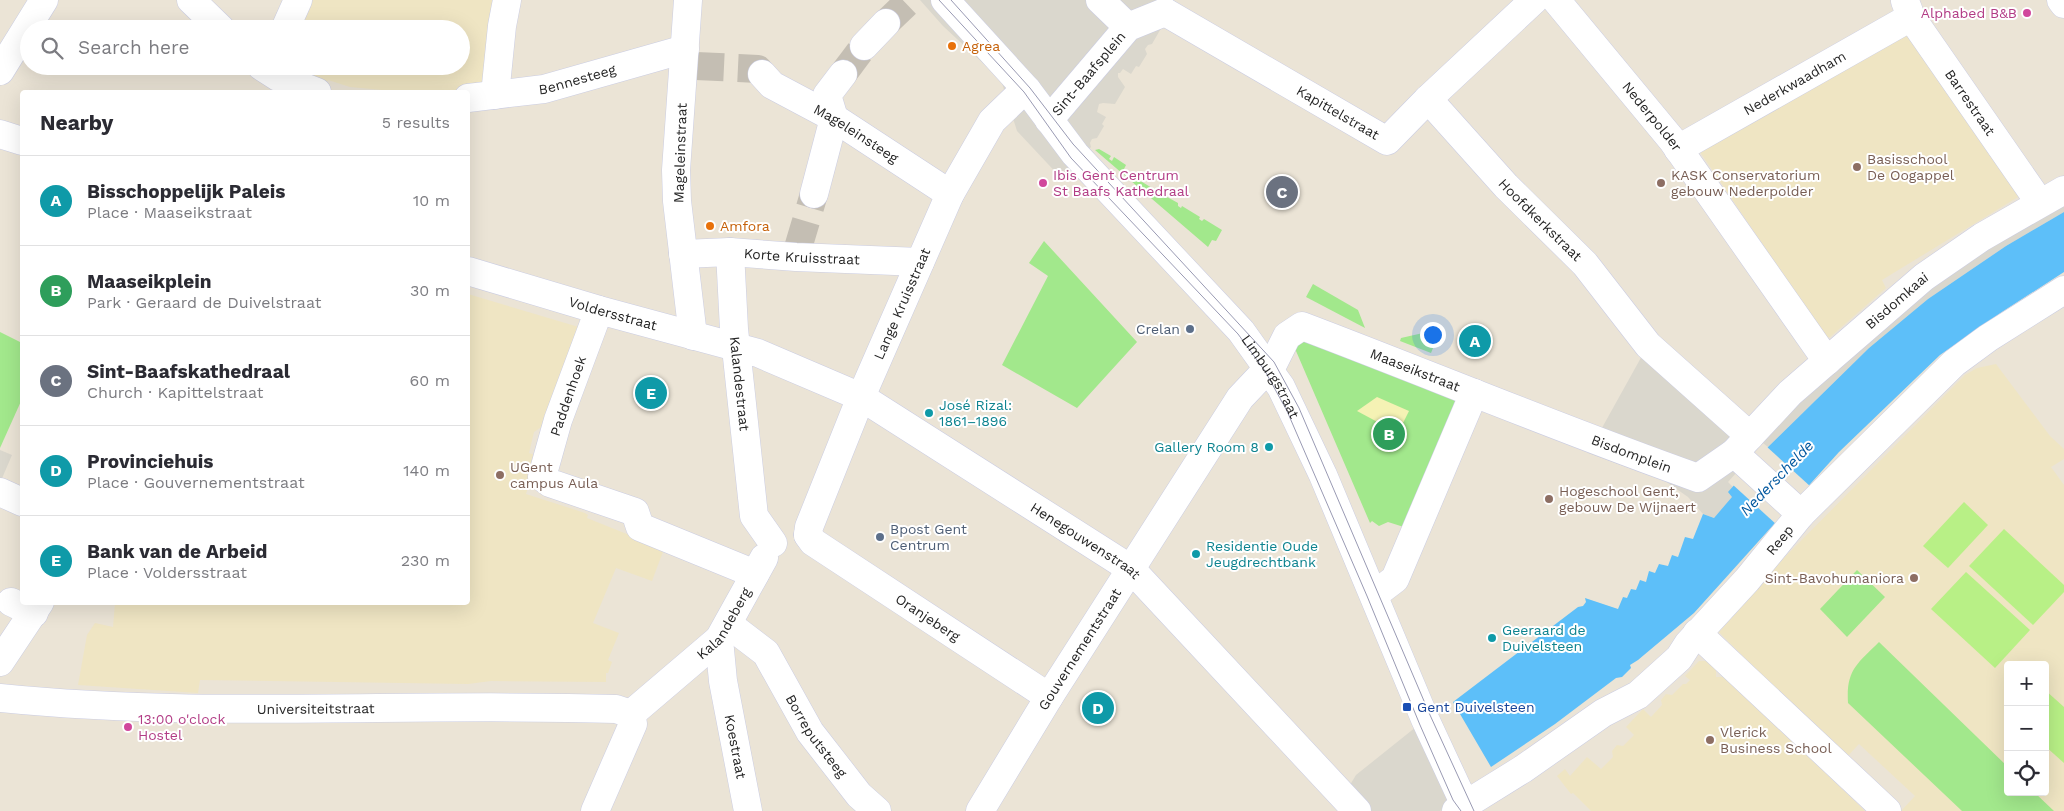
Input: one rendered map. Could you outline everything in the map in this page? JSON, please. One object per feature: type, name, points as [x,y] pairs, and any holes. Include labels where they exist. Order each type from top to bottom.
[{"type":"street","points":[[31,20],[44,0]]},
{"type":"street","points":[[190,0],[211,20]]},
{"type":"street","points":[[289,20],[298,0]]},
{"type":"street","points":[[495,95],[502,26],[507,0]]},
{"type":"street","name":"Mageleinstraat","points":[[688,0],[689,60],[676,170],[677,201],[693,336]]},
{"type":"street","points":[[945,0],[1027,90]]},
{"type":"street","name":"Sint-Baafsplein","points":[[1100,0],[1128,28]]},
{"type":"street","name":"Kapittelstraat","points":[[1165,6],[1387,141],[1428,99],[1534,0]]},
{"type":"street","name":"Nederpolder","points":[[1556,0],[1678,148],[1827,360]]},
{"type":"street","points":[[2061,0],[2064,4]]},
{"type":"street","name":"Sint-Baafsplein","points":[[1050,120],[1128,28],[1165,6]]},
{"type":"street","name":"Nederkwaadham","points":[[1678,148],[1908,9]]},
{"type":"street","name":"Barrestraat","points":[[1908,9],[2040,203]]},
{"type":"street","points":[[864,46],[886,23]]},
{"type":"street","points":[[2,66],[20,38]]},
{"type":"street","name":"Bennesteeg","points":[[470,98],[544,89],[689,60]]},
{"type":"street","name":"Mageleinsteeg","points":[[762,74],[772,85],[834,118],[950,194]]},
{"type":"street","points":[[814,194],[834,118],[827,95],[843,74]]},
{"type":"street","points":[[266,75],[309,90]]},
{"type":"street","name":"Limburgstraat","points":[[1027,90],[1075,154],[1241,331],[1281,387],[1296,416],[1463,804]]},
{"type":"street","name":"Lange Kruisstraat","points":[[808,535],[809,527],[861,397],[950,194],[992,121],[1019,95],[1027,90]]},
{"type":"street","name":"Hoofdkerkstraat","points":[[1428,99],[1506,186],[1585,264],[1648,345],[1743,450]]},
{"type":"street","points":[[0,134],[20,140]]},
{"type":"street","name":"Bisdomkaai","points":[[1743,450],[1790,393],[1924,277],[1982,237],[2064,190]]},
{"type":"street","name":"Korte Kruisstraat","points":[[683,254],[730,252],[797,253],[920,262]]},
{"type":"street","name":"Kalandestraat","points":[[730,252],[747,350],[754,516],[773,544]]},
{"type":"street","name":"Voldersstraat","points":[[470,272],[599,310],[747,350]]},
{"type":"street","name":"Reep","points":[[1463,804],[1523,769],[1603,713],[1638,695],[1679,658],[1697,633],[1747,580],[1798,511],[1954,363],[1988,338],[2064,290]]},
{"type":"street","name":"Paddenhoek","points":[[599,310],[558,420],[542,477],[550,483],[635,512],[640,527],[744,569]]},
{"type":"street","name":"Maaseikstraat","points":[[1268,368],[1274,362],[1287,336],[1302,326],[1580,435]]},
{"type":"street","name":"Henegouwenstraat","points":[[747,350],[861,397],[1131,569],[1353,809]]},
{"type":"street","name":"Gouvernementstraat","points":[[980,811],[1049,697],[1240,398],[1268,368]]},
{"type":"street","points":[[1374,595],[1396,579],[1474,392]]},
{"type":"street","name":"Bisdomplein","points":[[1580,435],[1698,478],[1743,450]]},
{"type":"street","points":[[1743,450],[1798,511]]},
{"type":"street","points":[[0,492],[20,501]]},
{"type":"street","points":[[773,544],[808,535]]},
{"type":"street","name":"Oranjeberg","points":[[808,535],[813,542],[1049,697]]},
{"type":"street","name":"Kalandeberg","points":[[631,714],[723,632],[744,569],[773,544]]},
{"type":"street","points":[[0,662],[28,606]]},
{"type":"street","name":"Borreputsteeg","points":[[723,632],[766,653],[810,732],[854,789],[877,811]]},
{"type":"street","name":"Koestraat","points":[[723,632],[723,681],[748,811]]},
{"type":"street","points":[[1697,633],[1887,811]]},
{"type":"street","name":"Universiteitstraat","points":[[0,698],[65,705],[154,708],[512,706],[616,709],[631,714]]},
{"type":"street","points":[[595,811],[633,724],[631,714]]},
{"type":"shaded area","points":[[313,0],[500,0],[484,84],[461,90],[382,90],[350,87],[328,80],[326,84],[307,75],[470,75],[470,20],[303,20]]},
{"type":"shaded area","points":[[920,0],[1169,0],[1175,4],[1152,44],[1148,45],[1145,49],[1147,54],[1139,67],[1136,66],[1131,74],[1123,69],[1118,73],[1118,77],[1125,87],[1115,104],[1099,104],[1097,112],[1106,117],[1102,124],[1104,126],[1097,138],[1092,139],[1091,147],[1062,179],[1017,131],[1001,80],[943,26]]},
{"type":"shaded area","name":"Basisschool De Oogappel","points":[[1908,30],[2019,189],[2018,197],[1882,280],[1886,288],[1830,337],[1826,338],[1696,146]]},
{"type":"shaded area","points":[[2064,190],[2064,212],[2006,246],[1928,299],[1869,348],[1768,447],[1763,443],[1728,482],[1733,487],[1729,492],[1733,497],[1714,518],[1703,514],[1688,497],[1665,481],[1588,453],[1648,345],[1750,436],[1790,393]]},
{"type":"shaded area","name":"UGent campus Aula","points":[[470,295],[582,328],[550,421],[534,432],[529,453],[538,456],[526,494],[585,513],[588,515],[587,518],[664,549],[652,581],[616,568],[593,623],[619,633],[608,660],[612,662],[608,673],[606,673],[606,682],[491,681],[468,684],[200,680],[198,693],[78,685],[87,635],[95,623],[113,627],[115,605],[470,605]]},
{"type":"shaded area","name":"Sint-Bavohumaniora","points":[[1996,364],[2050,436],[2064,449],[2064,459],[2051,467],[2064,485],[2064,811],[1901,811],[1915,796],[1859,744],[1845,759],[1719,632],[1774,568],[1965,375],[1977,368]]},
{"type":"shaded area","points":[[0,450],[12,455],[0,483]]},
{"type":"shaded area","name":"Vlerick Business School","points":[[1699,661],[1707,661],[1716,669],[1716,677],[1725,677],[1865,811],[1591,811],[1573,793],[1571,794],[1557,776],[1565,769],[1570,776],[1587,757],[1601,769],[1613,757],[1612,751],[1617,745],[1623,746],[1634,735],[1626,727],[1643,709],[1651,717],[1662,705],[1661,700],[1666,694],[1672,695],[1690,680],[1685,676]]},
{"type":"shaded area","points":[[1416,727],[1449,803],[1440,811],[1371,811],[1350,785],[1356,775]]},
{"type":"green space","points":[[1099,149],[1111,156],[1109,159],[1112,161],[1114,157],[1126,165],[1122,173],[1128,176],[1129,174],[1157,191],[1156,193],[1159,195],[1160,193],[1178,203],[1178,206],[1181,208],[1182,206],[1200,217],[1199,219],[1202,221],[1204,219],[1222,230],[1216,241],[1212,240],[1208,247],[1095,150]]},
{"type":"green space","points":[[1044,241],[1137,342],[1077,408],[1002,365],[1048,276],[1029,263]]},
{"type":"green space","points":[[1313,284],[1358,310],[1365,328],[1306,297]]},
{"type":"green space","points":[[1429,327],[1440,331],[1431,353],[1400,341],[1401,338],[1423,333],[1426,337],[1430,334],[1428,331]]},
{"type":"green space","points":[[0,332],[20,342],[20,403],[0,448]]},
{"type":"green space","points":[[1299,338],[1457,400],[1407,528],[1388,522],[1379,526],[1372,521],[1370,523],[1293,344]]},
{"type":"green space","points":[[1964,502],[1988,525],[1948,568],[1923,546]]},
{"type":"green space","points":[[2004,529],[2064,585],[2064,592],[2033,625],[1969,566]]},
{"type":"green space","points":[[1857,570],[1885,597],[1847,637],[1820,609]]},
{"type":"green space","points":[[1966,572],[2030,630],[1995,668],[1931,609]]},
{"type":"green space","points":[[1879,642],[2004,763],[2004,796],[2038,796],[2054,811],[1962,811],[1848,703],[1851,675],[1859,662]]},
{"type":"green space","points":[[2049,694],[2064,707],[2064,763],[2049,750]]},
{"type":"sand","points":[[1377,397],[1409,411],[1398,433],[1357,411]]},
{"type":"water","name":"Nederschelde","points":[[2064,212],[2064,272],[1940,355],[1839,452],[1694,613],[1630,665],[1631,668],[1622,677],[1616,678],[1555,724],[1491,767],[1453,702],[1578,607],[1583,606],[1586,602],[1585,598],[1618,609],[1623,597],[1627,598],[1631,589],[1636,590],[1640,580],[1646,582],[1649,571],[1655,573],[1659,564],[1668,566],[1672,555],[1678,557],[1685,537],[1693,539],[1703,514],[1714,518],[1732,497],[1728,492],[1768,447],[1869,348],[1928,299],[2006,246]]},
{"type":"pier","points":[[1766,446],[1811,487],[1777,525],[1732,484]]},
{"type":"tunnel","points":[[886,23],[910,0]]},
{"type":"tunnel","points":[[843,74],[864,46]]},
{"type":"tunnel","points":[[696,66],[758,69],[762,74]]},
{"type":"tunnel","points":[[798,248],[814,194]]},
{"type":"tram line","points":[[939,0],[1024,92],[1071,158],[1238,334],[1265,371],[1287,411],[1367,596],[1420,725],[1453,800],[1461,811]]},
{"type":"tram line","points":[[951,0],[1030,88],[1073,144],[1274,362],[1299,408],[1430,715],[1474,811]]},
{"type":"place","name":"Alphabed B&B","points":[[2027,13]]},
{"type":"place","name":"Agrea","points":[[952,46]]},
{"type":"place","name":"Basisschool De Oogappel","points":[[1857,167]]},
{"type":"place","name":"Ibis Gent Centrum St Baafs Kathedraal","points":[[1043,183]]},
{"type":"place","name":"KASK Conservatorium gebouw Nederpolder","points":[[1661,183]]},
{"type":"place","name":"Sint-Baafskathedraal","points":[[1282,192]]},
{"type":"place","name":"Amfora","points":[[710,226]]},
{"type":"place","name":"Crelan","points":[[1190,329]]},
{"type":"place","name":"Bisschoppelijk Paleis","points":[[1475,341]]},
{"type":"place","name":"Bank van de Arbeid","points":[[651,393]]},
{"type":"place","name":"José Rizal: 1861–1896","points":[[929,413]]},
{"type":"place","name":"Maaseikplein","points":[[1389,434]]},
{"type":"place","name":"Gallery Room 8","points":[[1269,447]]},
{"type":"place","name":"UGent campus Aula","points":[[500,475]]},
{"type":"place","name":"Hogeschool Gent, gebouw De Wijnaert","points":[[1549,499]]},
{"type":"place","name":"Bpost Gent Centrum","points":[[880,537]]},
{"type":"place","name":"Residentie Oude Jeugdrechtbank","points":[[1196,554]]},
{"type":"place","name":"Sint-Bavohumaniora","points":[[1914,578]]},
{"type":"place","name":"Geeraard de Duivelsteen","points":[[1492,638]]},
{"type":"place","name":"Gent Duivelsteen","points":[[1407,707]]},
{"type":"place","name":"Provinciehuis","points":[[1098,708]]},
{"type":"place","name":"13:00 o'clock Hostel","points":[[128,727]]},
{"type":"place","name":"Vlerick Business School","points":[[1710,740]]}]
